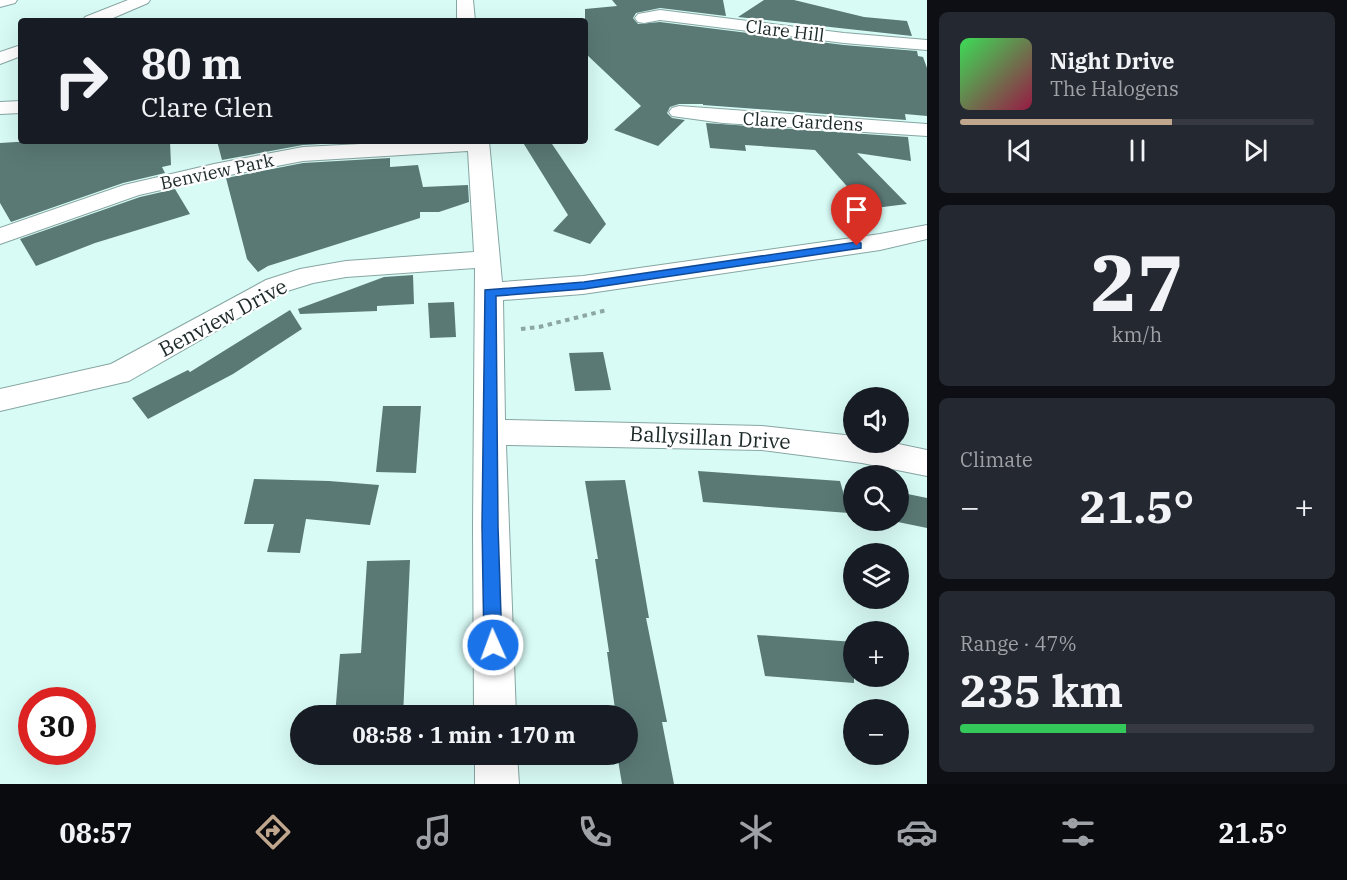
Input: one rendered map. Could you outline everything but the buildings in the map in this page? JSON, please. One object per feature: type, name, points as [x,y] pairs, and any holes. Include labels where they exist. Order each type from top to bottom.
[{"type":"street","points":[[0,2],[9,0]]},
{"type":"street","points":[[98,18],[142,0]]},
{"type":"street","points":[[465,0],[466,18]]},
{"type":"street","name":"Clare Hill","points":[[644,18],[660,15],[844,38],[927,45]]},
{"type":"street","points":[[0,58],[18,51]]},
{"type":"street","points":[[0,108],[18,107]]},
{"type":"street","name":"Clare Gardens","points":[[679,112],[723,117],[927,130]]},
{"type":"street","name":"Benview Park","points":[[0,236],[63,212],[132,190],[214,171],[303,154],[449,144]]},
{"type":"street","points":[[478,144],[490,292],[490,526],[495,705]]},
{"type":"street","points":[[490,292],[584,285],[880,242],[927,232]]},
{"type":"street","name":"Benview Drive","points":[[0,400],[119,373],[275,286],[309,275],[346,269],[488,259]]},
{"type":"street","name":"Ballysillan Drive","points":[[491,432],[762,438],[862,450],[927,463]]},
{"type":"street","points":[[496,765],[497,784]]},
{"type":"route","points":[[493,645],[490,526],[490,292],[584,285],[857,246]]}]
